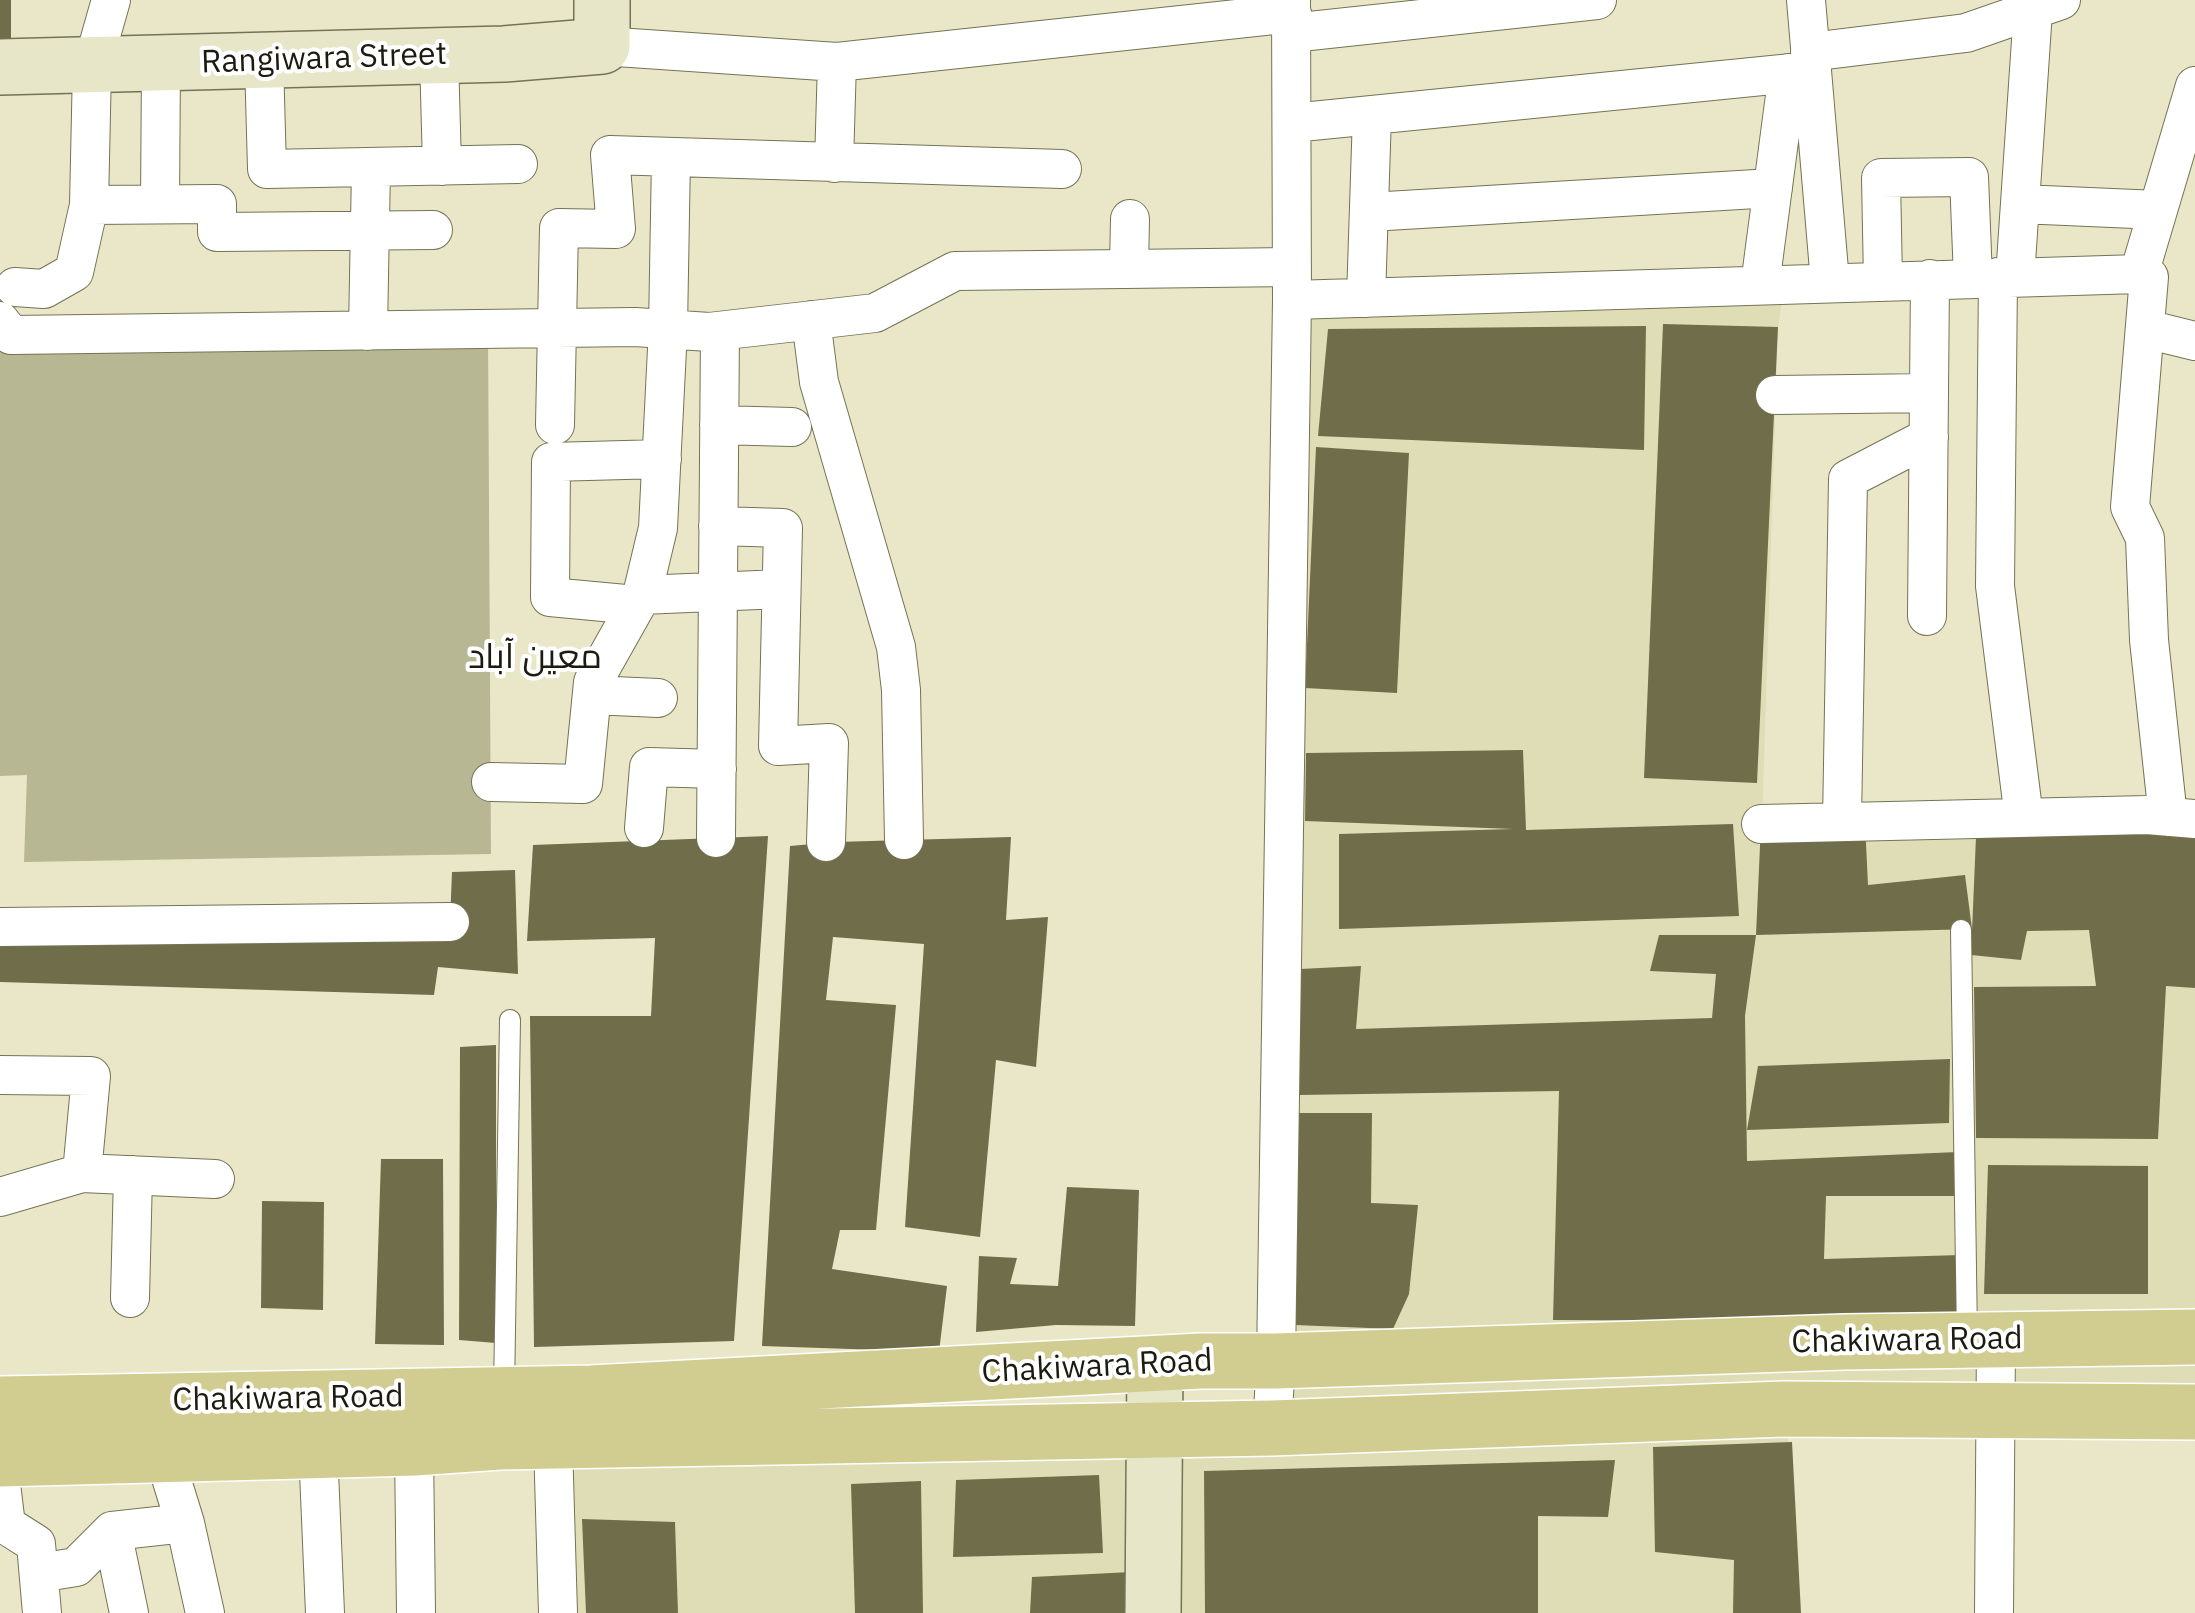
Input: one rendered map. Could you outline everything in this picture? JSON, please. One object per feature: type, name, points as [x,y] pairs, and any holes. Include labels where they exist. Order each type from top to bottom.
[{"type":"main road","name":"Chakiwara Road","points":[[0,1404],[591,1393],[1155,1364],[2195,1337]]},
{"type":"main road","name":"Chakiwara Road","points":[[0,1459],[414,1448],[500,1442],[1272,1428],[1784,1408],[2195,1412]]},
{"type":"street","points":[[15,287],[44,289],[74,272],[89,205],[92,67],[111,0]]},
{"type":"street","points":[[602,23],[838,62],[1292,15],[1597,0]]},
{"type":"street","points":[[1806,0],[1804,66],[1830,282]]},
{"type":"street","points":[[1292,123],[1804,66],[1966,33],[2047,5],[2020,204],[1995,278]]},
{"type":"street","points":[[1272,1428],[1292,283],[1292,15]]},
{"type":"street","name":"Rangiwara Street","points":[[0,67],[439,56],[602,23]]},
{"type":"street","points":[[439,56],[442,166]]},
{"type":"street","points":[[264,61],[267,169],[518,164]]},
{"type":"street","points":[[834,163],[838,62]]},
{"type":"street","points":[[160,204],[161,64]]},
{"type":"street","points":[[1760,284],[1773,188],[1804,66]]},
{"type":"street","points":[[2139,274],[2195,86]]},
{"type":"street","points":[[1366,298],[1372,115]]},
{"type":"street","points":[[555,425],[559,228],[616,228],[610,155],[1062,169]]},
{"type":"street","points":[[491,782],[583,784],[593,682],[639,600],[658,528],[668,329],[671,157]]},
{"type":"street","points":[[368,330],[371,168]]},
{"type":"street","points":[[1882,280],[1881,178],[1970,177],[1995,278],[1995,586],[2024,818]]},
{"type":"street","points":[[1370,212],[1773,188]]},
{"type":"street","points":[[89,205],[217,204],[217,232],[433,230]]},
{"type":"street","points":[[2020,204],[2158,210]]},
{"type":"street","points":[[1129,268],[1130,219]]},
{"type":"street","points":[[0,322],[11,335],[558,328],[720,331],[875,312],[955,271],[1129,268],[1292,283],[1366,298],[1882,280],[2150,276],[2130,507],[2145,538],[2149,640],[2181,818],[1762,824]]},
{"type":"street","points":[[1927,616],[1930,279]]},
{"type":"street","points":[[811,320],[819,382],[896,646],[901,690],[904,840]]},
{"type":"street","points":[[2146,330],[2195,341]]},
{"type":"street","points":[[716,838],[720,331]]},
{"type":"street","points":[[1776,394],[1929,393]]},
{"type":"street","points":[[719,426],[792,427]]},
{"type":"street","points":[[1842,821],[1848,479],[1929,436]]},
{"type":"street","points":[[662,459],[551,462],[550,597],[639,600],[718,590],[781,589]]},
{"type":"street","points":[[718,526],[783,528],[778,746],[829,743],[826,842]]},
{"type":"street","points":[[592,694],[658,698]]},
{"type":"street","points":[[644,828],[648,768],[716,769]]},
{"type":"street","points":[[0,927],[450,922]]},
{"type":"street","points":[[0,1075],[91,1076],[82,1173]]},
{"type":"street","points":[[0,1197],[82,1173],[215,1179]]},
{"type":"street","points":[[130,1298],[133,1175]]},
{"type":"street","points":[[1981,1340],[1996,1409],[1994,1613]]},
{"type":"street","points":[[1153,1613],[1155,1364]]},
{"type":"street","points":[[553,1443],[558,1613]]},
{"type":"street","points":[[318,1448],[325,1613]]},
{"type":"street","points":[[414,1448],[416,1613]]},
{"type":"street","points":[[164,1455],[185,1523],[205,1613]]},
{"type":"street","points":[[0,1476],[6,1525],[36,1544],[42,1613]]},
{"type":"street","points":[[38,1574],[76,1567],[112,1531],[185,1523]]},
{"type":"street","points":[[112,1531],[129,1613]]},
{"type":"lane","points":[[1960,930],[1981,1340]]},
{"type":"lane","points":[[504,1394],[510,1020]]},
{"type":"shaded area","points":[[1785,283],[1778,327],[1762,824],[2195,820],[2195,1393],[1788,1404],[1788,1613],[565,1613],[561,1438],[1266,1418],[1292,300]]},
{"type":"green space","points":[[488,329],[491,854],[24,862],[27,775],[0,776],[0,341]]},
{"type":"building","points":[[0,0],[11,0],[11,51],[0,51]]},
{"type":"building","points":[[1663,324],[1778,327],[1757,783],[1644,778]]},
{"type":"building","points":[[1646,326],[1644,450],[1318,436],[1328,329]]},
{"type":"building","points":[[1316,447],[1409,453],[1397,693],[1305,688]]},
{"type":"building","points":[[1523,750],[1526,830],[1733,824],[1739,916],[1339,929],[1339,834],[1513,829],[1305,821],[1306,753]]},
{"type":"building","points":[[1977,813],[2195,820],[2195,988],[2166,986],[2158,1139],[1976,1138],[1974,987],[2096,986],[2089,930],[2027,931],[2021,960],[1971,955]]},
{"type":"building","points":[[1865,823],[1868,885],[1965,875],[1972,929],[1756,935],[1761,824]]},
{"type":"building","points":[[768,836],[734,1341],[534,1347],[530,1016],[651,1016],[655,938],[527,941],[533,845]]},
{"type":"building","points":[[1011,837],[1006,920],[1048,917],[1036,1067],[996,1060],[980,1237],[905,1227],[924,944],[833,937],[826,1000],[896,1005],[876,1230],[840,1230],[832,1269],[947,1286],[939,1352],[762,1346],[790,846]]},
{"type":"building","points":[[515,870],[518,974],[438,967],[434,995],[0,982],[0,939],[450,922],[452,872]]},
{"type":"building","points":[[1659,935],[1756,935],[1745,1016],[1747,1161],[1958,1152],[1961,1196],[1826,1196],[1824,1259],[1961,1255],[1963,1312],[1747,1321],[1553,1320],[1559,1091],[1299,1095],[1300,969],[1361,966],[1356,1029],[1712,1018],[1716,974],[1650,971]]},
{"type":"building","points":[[496,1045],[496,1343],[459,1340],[460,1047]]},
{"type":"building","points":[[1950,1059],[1949,1123],[1747,1130],[1758,1066]]},
{"type":"building","points":[[1298,1113],[1372,1113],[1371,1203],[1418,1205],[1409,1294],[1393,1329],[1295,1325]]},
{"type":"building","points":[[381,1159],[443,1159],[444,1345],[375,1344]]},
{"type":"building","points":[[1988,1165],[2148,1166],[2148,1294],[1984,1294]]},
{"type":"building","points":[[1067,1187],[1139,1190],[1135,1326],[1056,1325],[976,1332],[979,1256],[1017,1258],[1010,1284],[1058,1286]]},
{"type":"building","points":[[262,1201],[324,1202],[323,1310],[261,1308]]},
{"type":"building","points":[[1792,1442],[1801,1613],[1733,1613],[1734,1560],[1655,1552],[1653,1447]]},
{"type":"building","points":[[1615,1460],[1608,1517],[1538,1516],[1538,1613],[1205,1613],[1204,1471]]},
{"type":"building","points":[[1099,1475],[1103,1553],[953,1557],[956,1480]]},
{"type":"building","points":[[921,1481],[923,1613],[855,1613],[851,1484]]},
{"type":"building","points":[[582,1519],[675,1522],[678,1613],[586,1613]]},
{"type":"building","points":[[1131,1572],[1131,1613],[1030,1613],[1032,1577]]},
{"type":"district","name":"معین آباد","points":[[535,658]]}]
